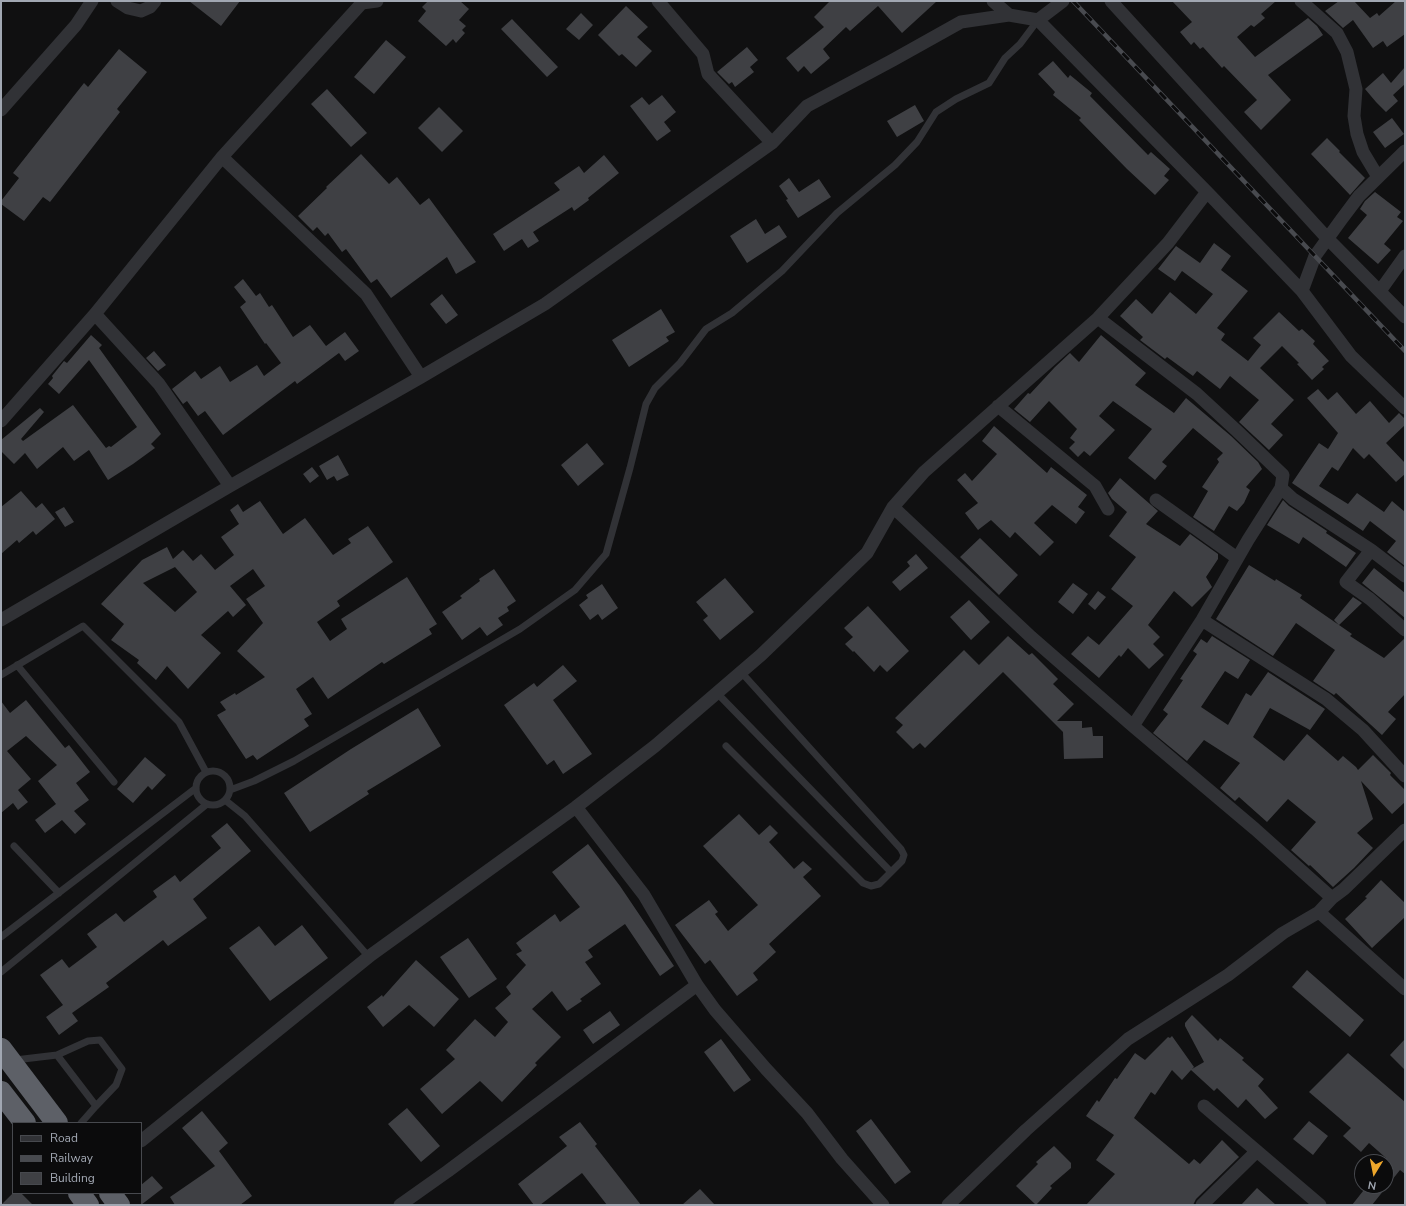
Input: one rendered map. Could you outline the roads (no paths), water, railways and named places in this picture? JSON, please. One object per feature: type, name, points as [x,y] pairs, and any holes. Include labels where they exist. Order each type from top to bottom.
[{"type":"highway","points":[[5,1055],[56,1122]]},
{"type":"highway","points":[[1,1092],[24,1122]]},
{"type":"highway","points":[[80,1194],[88,1205]]},
{"type":"highway","points":[[111,1194],[119,1205]]},
{"type":"street","points":[[1,110],[76,25],[92,1]]},
{"type":"street","points":[[117,1],[128,8],[141,11],[150,7],[155,1]]},
{"type":"street","points":[[1,421],[94,314],[222,157],[362,3],[377,1]]},
{"type":"street","points":[[658,1],[703,54],[708,74],[772,143]]},
{"type":"street","points":[[993,1],[1009,15]]},
{"type":"street","points":[[1038,20],[1063,1]]},
{"type":"street","points":[[1111,1],[1327,238],[1405,317]]},
{"type":"street","points":[[1302,1],[1337,33],[1346,52],[1356,89],[1354,116],[1357,134],[1363,152],[1378,177]]},
{"type":"street","points":[[1,620],[230,486],[422,377],[545,304],[772,143],[807,106],[961,22],[1009,15],[1038,20],[1302,291],[1351,356],[1405,408]]},
{"type":"street","points":[[1302,291],[1315,256],[1327,238],[1359,196],[1405,152]]},
{"type":"street","points":[[222,157],[366,294],[422,377]]},
{"type":"street","points":[[142,1140],[369,957],[576,807],[655,746],[761,656],[867,553],[893,507],[924,472],[1098,318],[1168,243],[1207,192]]},
{"type":"street","points":[[1380,291],[1405,256]]},
{"type":"street","points":[[94,314],[159,384],[230,486]]},
{"type":"street","points":[[1098,318],[1197,394],[1283,475],[1281,488],[1237,558],[1202,620],[1133,726]]},
{"type":"street","points":[[998,406],[1095,486],[1108,509]]},
{"type":"street","points":[[1281,488],[1293,499],[1371,550],[1405,576]]},
{"type":"street","points":[[1156,500],[1237,558]]},
{"type":"street","points":[[893,507],[1032,637],[1133,726],[1255,829],[1332,898]]},
{"type":"street","points":[[1371,550],[1346,582],[1370,599],[1405,630]]},
{"type":"street","points":[[1202,620],[1326,699],[1364,730],[1405,776]]},
{"type":"street","points":[[576,807],[644,895],[697,985],[715,1010],[766,1069],[807,1113],[842,1159],[883,1205]]},
{"type":"street","points":[[948,1205],[1026,1130],[1128,1039],[1228,975],[1283,933],[1319,912],[1405,830]]},
{"type":"street","points":[[1319,912],[1405,989]]},
{"type":"street","points":[[400,1205],[448,1171],[697,985]]},
{"type":"street","points":[[1204,1106],[1317,1204]]},
{"type":"street","points":[[1202,1205],[1257,1151]]},
{"type":"lane","points":[[230,790],[254,781],[294,761],[520,629],[575,590],[606,554],[646,404],[655,388],[680,363],[706,329],[732,314],[782,271],[837,213],[895,165],[917,142],[936,112],[956,99],[989,83],[1005,58],[1020,44],[1038,20]]},
{"type":"lane","points":[[1,675],[84,626],[179,722],[206,772]]},
{"type":"lane","points":[[17,665],[114,782]]},
{"type":"lane","points":[[726,746],[863,883],[871,886],[879,884],[902,861],[904,855],[901,849],[741,672]]},
{"type":"lane","points":[[717,693],[891,872]]},
{"type":"lane","points":[[213,771],[220,772],[226,776],[230,790],[225,800],[213,805],[207,804],[201,800],[197,795],[196,788],[200,776],[206,772],[213,771]]},
{"type":"lane","points":[[1,937],[196,788]]},
{"type":"lane","points":[[225,800],[245,816],[369,957]]},
{"type":"lane","points":[[1,972],[207,804]]},
{"type":"lane","points":[[14,846],[59,893]]},
{"type":"lane","points":[[5,1055],[57,1055],[88,1041],[100,1040],[122,1069],[116,1085],[82,1122]]},
{"type":"lane","points":[[57,1055],[96,1106]]},
{"type":"railway","points":[[1073,1],[1405,351]]}]
